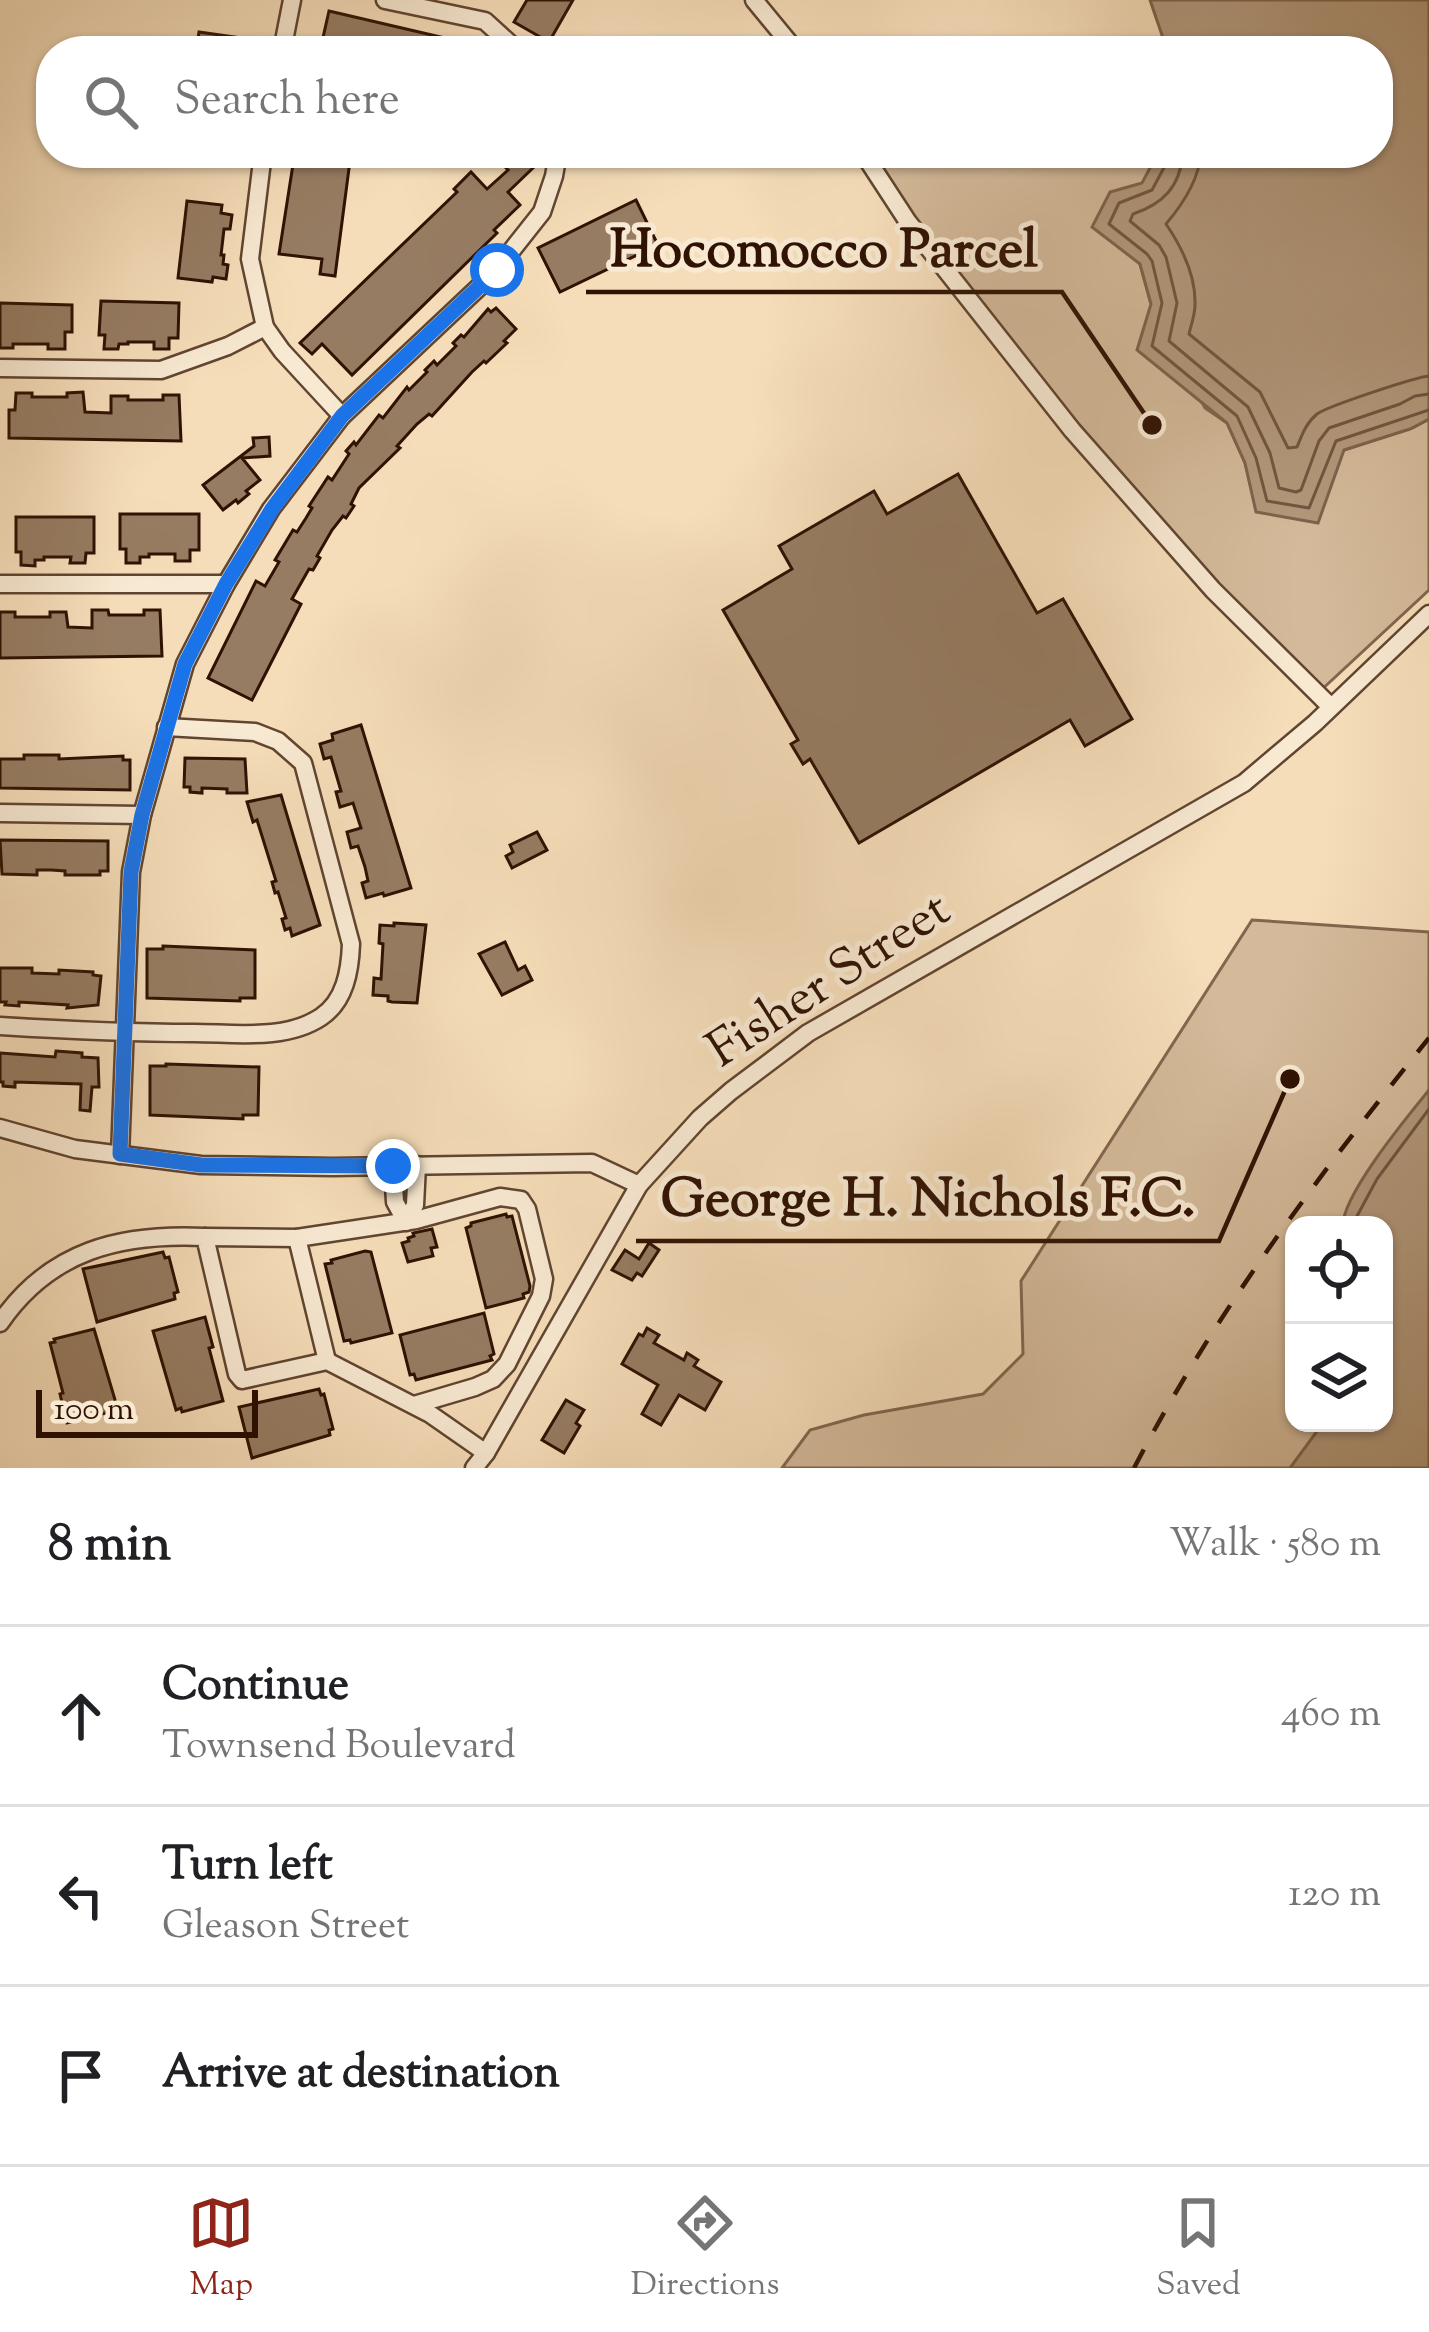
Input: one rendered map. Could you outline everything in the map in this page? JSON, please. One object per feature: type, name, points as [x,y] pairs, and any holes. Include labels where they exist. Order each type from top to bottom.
[{"type":"street","points":[[285,36],[292,0]]},
{"type":"street","points":[[385,0],[485,21],[502,36]]},
{"type":"street","points":[[754,0],[784,36]]},
{"type":"street","points":[[261,168],[250,259],[266,327],[342,416]]},
{"type":"street","points":[[120,1154],[131,872],[142,815],[185,664],[272,509],[342,416],[494,274],[542,212],[555,168]]},
{"type":"street","points":[[873,168],[908,222],[1072,430],[1213,590],[1331,707]]},
{"type":"street","points":[[0,368],[161,370],[266,327]]},
{"type":"street","points":[[0,584],[226,584]]},
{"type":"street","name":"Fisher Street","points":[[480,1460],[639,1185],[730,1090],[808,1033],[1244,783],[1429,614]]},
{"type":"street","points":[[0,1026],[123,1033],[272,1033],[320,1018],[337,1003],[350,970],[351,944],[303,764],[278,741],[255,732],[166,727]]},
{"type":"street","points":[[0,813],[142,815]]},
{"type":"street","points":[[0,1128],[75,1149],[201,1165],[592,1162],[639,1185]]},
{"type":"street","points":[[406,1222],[415,1205],[417,1165]]},
{"type":"street","points":[[393,1166],[395,1202],[406,1222]]},
{"type":"street","points":[[0,1323],[35,1281],[56,1266],[82,1253],[140,1238],[297,1238],[406,1222],[500,1196],[521,1200],[544,1279],[541,1296],[516,1347],[494,1378],[414,1405]]},
{"type":"street","points":[[205,1237],[242,1380],[327,1361],[414,1405],[480,1460]]},
{"type":"street","points":[[297,1238],[327,1361]]},
{"type":"shaded area","points":[[1150,168],[1143,183],[1140,264],[1151,304],[1205,408],[1227,423],[1245,463],[1256,508],[1344,450],[1429,419],[1429,590],[1318,693],[1213,590],[908,222],[873,169]]},
{"type":"shaded area","points":[[1252,920],[1429,932],[1429,1468],[782,1468],[810,1430],[864,1415],[983,1394],[1023,1354],[1021,1281]]},
{"type":"water","points":[[1150,0],[1429,0],[1429,419],[1344,450],[1318,523],[1256,512],[1245,463],[1227,423],[1137,350],[1151,304],[1140,264],[1092,227],[1110,192],[1142,183],[1150,168],[1393,168],[1393,36],[1162,35]]},
{"type":"water","points":[[1429,1090],[1429,1468],[1290,1468],[1316,1432],[1393,1432],[1393,1216],[1345,1216],[1353,1194]]},
{"type":"building","points":[[527,0],[573,0],[552,36],[538,36],[514,22]]},
{"type":"building","points":[[329,11],[436,36],[323,36]]},
{"type":"building","points":[[292,168],[349,168],[335,276],[320,274],[322,259],[279,254]]},
{"type":"building","points":[[533,168],[508,192],[520,205],[352,375],[322,344],[312,354],[300,343],[457,192],[454,189],[471,172],[487,189],[508,170]]},
{"type":"building","points":[[636,200],[658,245],[560,292],[538,248]]},
{"type":"building","points":[[187,201],[222,205],[221,213],[232,215],[230,229],[224,229],[221,255],[228,265],[226,279],[178,278]]},
{"type":"building","points":[[101,301],[179,303],[178,338],[169,338],[169,349],[154,349],[154,342],[128,342],[118,349],[104,349],[105,335],[99,335]]},
{"type":"building","points":[[0,303],[72,305],[72,332],[65,332],[65,349],[48,349],[48,344],[0,348]]},
{"type":"building","points":[[496,308],[516,329],[432,416],[417,424],[359,488],[354,506],[332,530],[320,558],[292,599],[301,604],[252,700],[208,678],[256,581],[265,586],[293,530],[297,532],[328,477],[332,480],[349,454],[346,451],[488,309]]},
{"type":"building","points":[[83,392],[85,412],[111,413],[111,396],[163,400],[163,395],[179,395],[181,441],[9,438],[9,410],[15,410],[16,393],[67,397],[67,393]]},
{"type":"building","points":[[269,437],[270,456],[242,458],[260,480],[238,503],[223,510],[203,485],[254,446],[253,438]]},
{"type":"building","points":[[958,474],[1037,613],[1063,599],[1132,719],[1085,746],[1070,720],[859,843],[810,759],[803,764],[791,744],[798,740],[723,610],[792,569],[779,546],[874,491],[887,514]]},
{"type":"building","points":[[120,514],[199,514],[199,550],[190,550],[190,561],[175,561],[175,554],[149,554],[140,557],[140,563],[126,563],[126,549],[120,549]]},
{"type":"building","points":[[16,517],[94,517],[94,553],[86,553],[85,563],[70,563],[71,557],[44,557],[35,560],[35,566],[21,565],[21,552],[16,552]]},
{"type":"building","points":[[92,610],[144,615],[144,610],[160,610],[162,656],[0,658],[0,612],[50,617],[50,612],[66,612],[68,627],[92,628]]},
{"type":"building","points":[[361,725],[411,888],[366,898],[365,867],[358,846],[351,848],[347,832],[361,828],[353,803],[340,807],[336,792],[341,791],[331,757],[324,759],[320,744],[333,740],[332,734]]},
{"type":"building","points":[[24,755],[59,755],[59,759],[123,756],[130,760],[130,790],[0,788],[0,759],[24,759]]},
{"type":"building","points":[[185,758],[245,759],[247,793],[202,788],[202,793],[190,792],[190,787],[184,787]]},
{"type":"building","points":[[281,795],[320,925],[292,936],[290,928],[285,930],[282,919],[286,918],[272,882],[276,881],[247,802]]},
{"type":"building","points":[[537,832],[547,850],[512,868],[506,856],[513,852],[510,845]]},
{"type":"building","points":[[0,840],[108,841],[108,871],[100,875],[51,870],[37,870],[37,875],[2,874]]},
{"type":"building","points":[[380,925],[426,925],[417,1003],[373,995],[374,978],[381,979]]},
{"type":"building","points":[[505,942],[518,970],[525,966],[532,980],[502,995],[479,954]]},
{"type":"building","points":[[147,949],[255,950],[255,998],[147,998]]},
{"type":"building","points":[[0,968],[32,968],[32,973],[93,972],[101,976],[98,1005],[5,1005],[0,1002]]},
{"type":"building","points":[[56,1051],[98,1058],[99,1087],[92,1087],[90,1111],[80,1110],[81,1084],[15,1082],[15,1087],[0,1082],[0,1053],[55,1057]]},
{"type":"building","points":[[150,1066],[259,1067],[258,1115],[243,1115],[243,1119],[150,1115]]},
{"type":"building","points":[[512,1216],[529,1292],[524,1298],[486,1308],[466,1228]]},
{"type":"building","points":[[432,1229],[437,1247],[431,1248],[433,1256],[408,1262],[402,1243],[413,1233]]},
{"type":"building","points":[[649,1243],[659,1250],[642,1276],[637,1273],[632,1280],[612,1270],[625,1250],[639,1259]]},
{"type":"building","points":[[163,1252],[169,1257],[178,1292],[175,1299],[97,1322],[83,1269]]},
{"type":"building","points":[[371,1252],[392,1333],[351,1343],[344,1341],[325,1264]]},
{"type":"building","points":[[484,1313],[492,1360],[416,1380],[410,1375],[400,1335]]},
{"type":"building","points":[[205,1317],[223,1401],[182,1412],[176,1410],[153,1331]]},
{"type":"building","points":[[647,1328],[659,1335],[654,1343],[684,1360],[687,1353],[698,1360],[694,1366],[721,1382],[705,1410],[679,1395],[661,1425],[642,1414],[658,1385],[622,1364]]},
{"type":"building","points":[[94,1329],[118,1410],[67,1423],[50,1343]]},
{"type":"building","points":[[319,1389],[333,1429],[330,1435],[252,1458],[239,1407]]},
{"type":"building","points":[[566,1400],[584,1410],[564,1453],[542,1440]]},
{"type":"railway","points":[[1134,1468],[1199,1355],[1271,1246],[1429,1038]]},
{"type":"place","name":"Hocomocco Parcel","points":[[1152,425]]},
{"type":"place","name":"George H. Nichols F.C.","points":[[1290,1079]]},
{"type":"route","points":[[393,1166],[201,1165],[120,1154],[131,872],[142,815],[185,664],[226,584],[272,509],[342,416],[497,270]]}]
